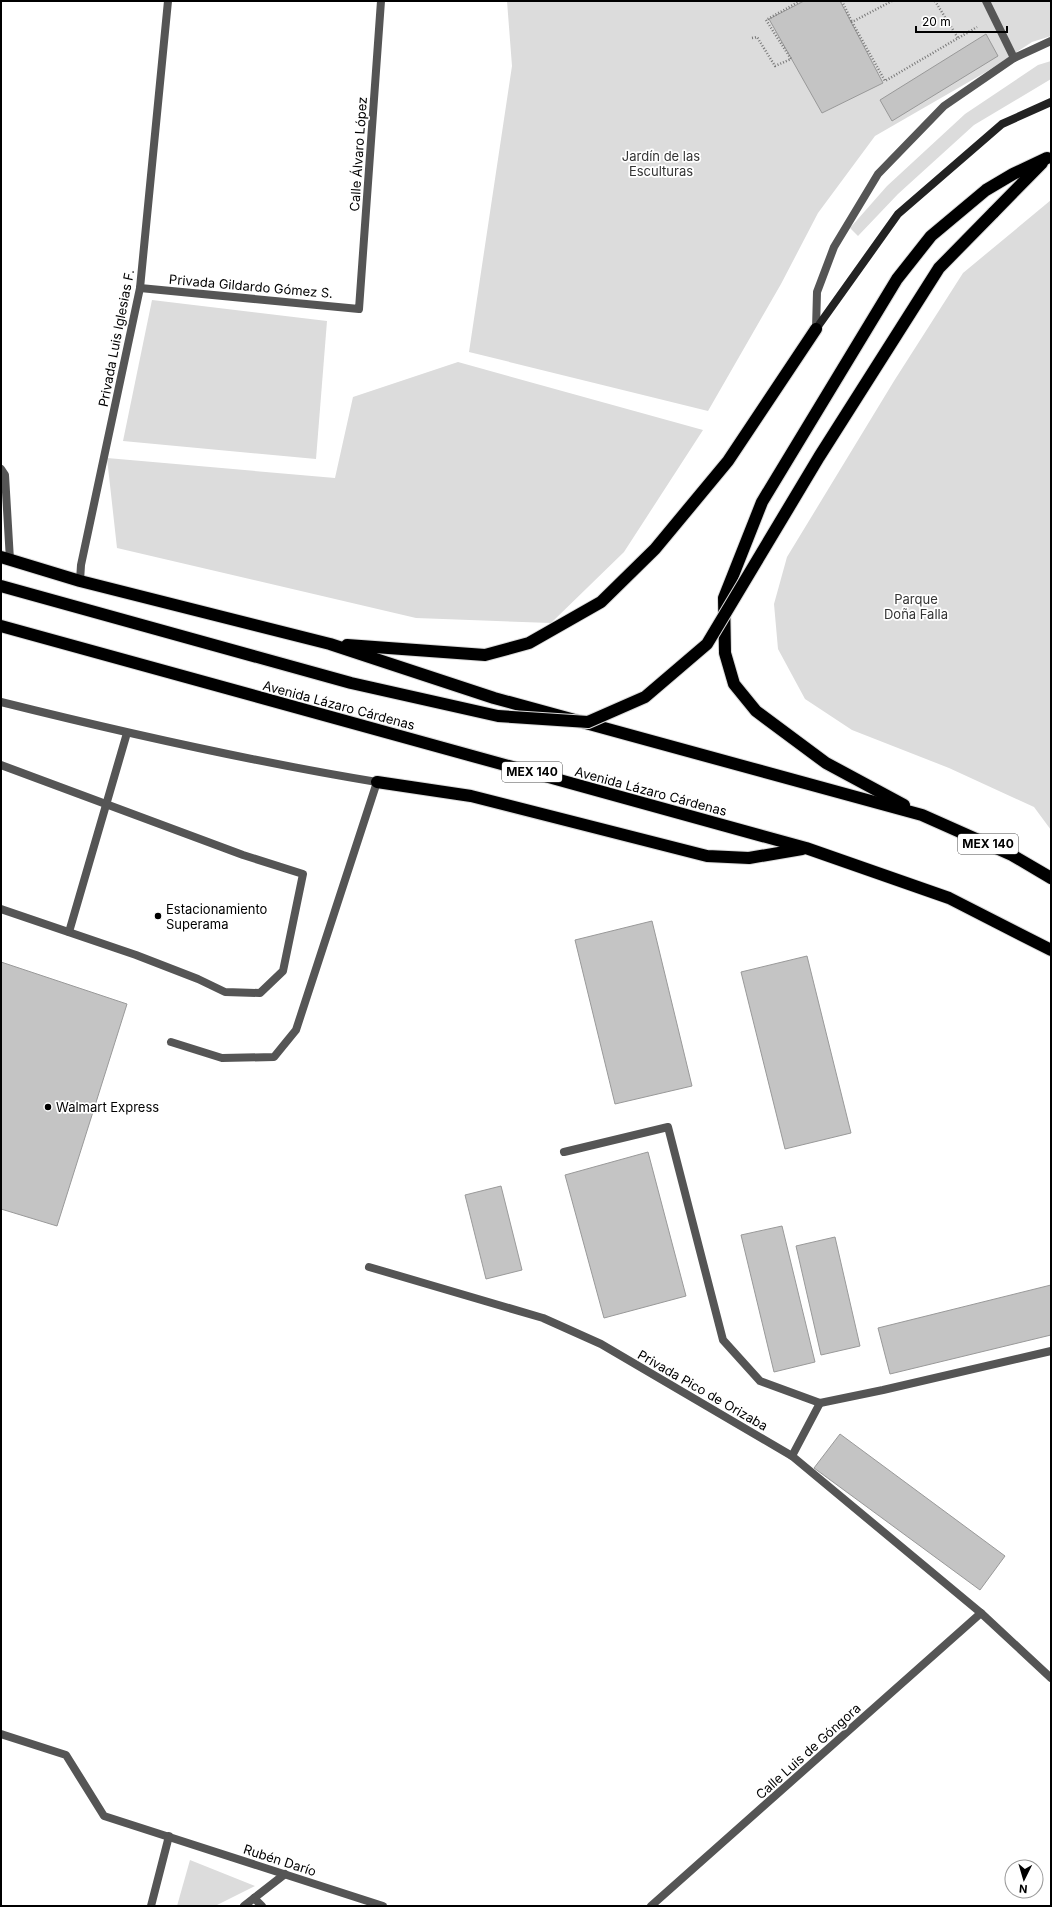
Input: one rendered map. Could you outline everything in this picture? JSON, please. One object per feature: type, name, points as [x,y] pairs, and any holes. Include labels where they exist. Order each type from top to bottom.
[{"type":"highway","points":[[1,586],[359,685],[498,716],[588,722],[645,697],[707,644],[819,457],[939,268],[1049,157]]},
{"type":"highway","points":[[922,815],[826,763],[756,711],[734,684],[725,653],[724,598],[762,502],[897,279],[931,236],[986,190],[1049,157]]},
{"type":"highway","points":[[330,644],[486,655],[529,643],[601,602],[655,549],[728,461],[816,329]]},
{"type":"highway","name":"MEX 140","points":[[6,558],[80,581],[330,644],[494,698],[922,815],[1012,855],[1051,878]]},
{"type":"highway","name":"Avenida Lázaro Cárdenas","points":[[1,626],[806,848],[949,898],[1051,950]]},
{"type":"highway","points":[[377,782],[471,796],[707,856],[749,858],[806,848]]},
{"type":"main road","points":[[816,329],[898,214],[1002,124],[1051,102]]},
{"type":"street","name":"Privada Luis Iglesias F.","points":[[80,581],[81,565],[140,288],[168,1]]},
{"type":"street","name":"Calle Álvaro López","points":[[359,308],[381,1]]},
{"type":"street","points":[[986,1],[1014,58]]},
{"type":"street","points":[[816,329],[817,292],[834,248],[878,174],[944,106],[1014,58],[1051,41]]},
{"type":"street","name":"Privada Gildardo Gómez S.","points":[[140,288],[359,308]]},
{"type":"street","points":[[1,469],[5,475],[6,558]]},
{"type":"street","points":[[1,702],[127,734],[301,769],[377,782],[296,1030],[274,1057],[222,1058],[171,1042]]},
{"type":"street","points":[[69,932],[127,734]]},
{"type":"street","points":[[1,765],[243,855],[303,874],[283,972],[260,993],[225,992],[198,979],[143,957],[1,908]]},
{"type":"street","points":[[564,1152],[668,1128],[723,1340],[760,1381],[820,1403],[1051,1351]]},
{"type":"street","name":"Privada Pico de Orizaba","points":[[369,1267],[551,1321],[601,1344],[792,1456],[981,1613],[1051,1678]]},
{"type":"street","points":[[792,1456],[820,1403]]},
{"type":"street","name":"Calle Luis de Góngora","points":[[651,1906],[981,1613]]},
{"type":"street","name":"Rubén Darío","points":[[1,1734],[66,1755],[104,1816],[170,1836],[383,1906]]},
{"type":"street","points":[[150,1906],[170,1836]]},
{"type":"street","points":[[244,1906],[285,1874]]},
{"type":"street","points":[[254,1898],[262,1906]]},
{"type":"path","points":[[752,38],[757,37],[775,66],[791,59],[766,20],[800,1]]},
{"type":"path","points":[[842,1],[885,81],[958,38],[935,1]]},
{"type":"path","points":[[852,22],[892,1]]},
{"type":"green space","name":"Jardín de las Esculturas","points":[[507,1],[1051,1],[1051,36],[1032,42],[986,72],[875,136],[818,213],[781,284],[708,411],[469,352],[512,66]]},
{"type":"green space","points":[[1051,61],[1051,79],[974,125],[898,194],[858,236],[850,228],[887,186],[965,114],[1038,65]]},
{"type":"green space","name":"Parque Doña Falla","points":[[1051,200],[1051,830],[1034,807],[949,768],[852,730],[805,699],[778,649],[774,604],[787,557],[894,381],[963,273]]},
{"type":"green space","points":[[152,300],[327,321],[316,459],[123,441]]},
{"type":"green space","points":[[458,362],[703,430],[624,552],[551,623],[416,618],[117,548],[107,458],[335,478],[353,397]]},
{"type":"green space","points":[[190,1860],[255,1886],[215,1906],[177,1906]]},
{"type":"building","points":[[804,1],[840,1],[883,83],[822,113],[769,19]]},
{"type":"building","points":[[986,34],[998,56],[892,121],[880,100]]},
{"type":"building","points":[[652,921],[692,1086],[615,1104],[575,940]]},
{"type":"building","points":[[807,956],[851,1133],[785,1149],[741,972]]},
{"type":"building","name":"Walmart Express","points":[[1,962],[127,1004],[57,1226],[1,1209]]},
{"type":"building","points":[[648,1152],[686,1296],[604,1318],[565,1175]]},
{"type":"building","points":[[501,1186],[522,1270],[486,1279],[465,1195]]},
{"type":"building","points":[[782,1226],[815,1362],[774,1372],[741,1235]]},
{"type":"building","points":[[835,1237],[860,1346],[821,1355],[796,1246]]},
{"type":"building","points":[[1051,1285],[1051,1335],[890,1374],[878,1328]]},
{"type":"building","points":[[840,1434],[1005,1556],[980,1590],[814,1468]]},
{"type":"place","name":"Estacionamiento Superama","points":[[158,916]]},
{"type":"place","name":"Walmart Express","points":[[48,1107]]}]
